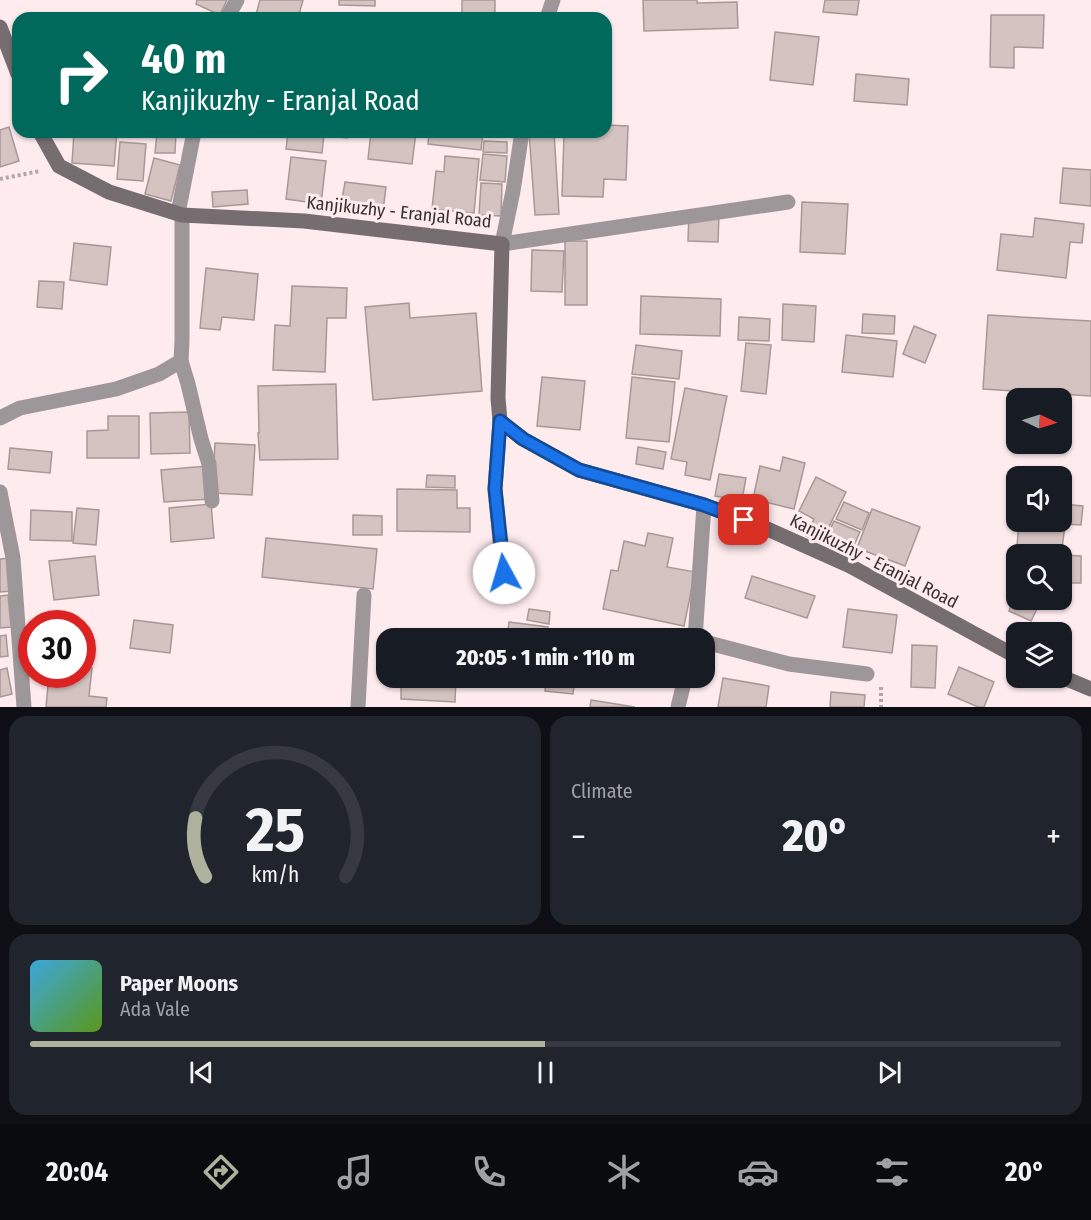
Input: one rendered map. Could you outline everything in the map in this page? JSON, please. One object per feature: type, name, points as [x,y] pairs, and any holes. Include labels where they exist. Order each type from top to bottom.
[{"type":"main road","points":[[0,27],[12,58]]},
{"type":"main road","points":[[43,138],[59,166]]},
{"type":"main road","name":"Kanjikuzhy - Eranjal Road","points":[[59,166],[109,192],[180,214],[304,221],[502,244],[498,398],[500,421],[523,439],[579,470],[704,505],[763,527],[849,566],[1006,651]]},
{"type":"main road","points":[[1072,681],[1091,688]]},
{"type":"street","points":[[194,138],[180,214],[181,361],[209,465],[212,501]]},
{"type":"street","points":[[521,138],[502,244],[788,202]]},
{"type":"street","points":[[0,418],[20,408],[116,388],[159,374],[181,361]]},
{"type":"street","points":[[500,421],[495,489],[504,573]]},
{"type":"street","points":[[0,492],[13,558],[24,707]]},
{"type":"street","points":[[696,628],[704,505]]},
{"type":"street","points":[[358,707],[364,595]]},
{"type":"street","points":[[715,645],[789,664],[867,674]]},
{"type":"street","points":[[678,707],[683,688]]},
{"type":"path","points":[[0,179],[59,166]]},
{"type":"building","points":[[197,0],[227,0],[221,12],[213,12],[196,4]]},
{"type":"building","points":[[260,0],[303,0],[300,12],[257,12]]},
{"type":"building","points":[[339,0],[375,0],[375,6],[339,5]]},
{"type":"building","points":[[462,0],[495,0],[495,12],[462,12]]},
{"type":"building","points":[[643,0],[697,0],[697,3],[737,2],[738,28],[644,31]]},
{"type":"building","points":[[825,0],[859,0],[857,15],[823,12]]},
{"type":"building","points":[[991,15],[1044,15],[1043,48],[1014,47],[1014,68],[990,67]]},
{"type":"building","points":[[775,32],[819,37],[813,85],[770,80]]},
{"type":"building","points":[[856,74],[909,79],[907,105],[854,101]]},
{"type":"building","points":[[612,125],[628,126],[626,180],[604,179],[603,197],[562,196],[564,138],[612,138]]},
{"type":"building","points":[[9,127],[19,161],[0,167],[0,130]]},
{"type":"building","points":[[74,138],[116,138],[114,166],[72,163]]},
{"type":"building","points":[[156,138],[176,138],[175,153],[155,153]]},
{"type":"building","points":[[287,138],[324,138],[322,153],[286,149]]},
{"type":"building","points":[[370,138],[415,138],[412,164],[368,159]]},
{"type":"building","points":[[428,138],[482,138],[481,150],[428,144]]},
{"type":"building","points":[[529,138],[554,138],[559,214],[535,215]]},
{"type":"building","points":[[484,141],[507,142],[507,153],[483,152]]},
{"type":"building","points":[[120,142],[146,144],[143,181],[117,179]]},
{"type":"building","points":[[483,154],[507,156],[505,182],[480,180]]},
{"type":"building","points":[[445,156],[479,159],[474,213],[432,209],[436,171],[444,172]]},
{"type":"building","points":[[291,157],[326,161],[321,204],[286,199]]},
{"type":"building","points":[[154,158],[180,165],[171,201],[145,194]]},
{"type":"building","points":[[1063,168],[1091,170],[1091,206],[1060,203]]},
{"type":"building","points":[[345,182],[386,187],[383,211],[341,205]]},
{"type":"building","points":[[481,183],[502,184],[501,216],[479,215]]},
{"type":"building","points":[[247,190],[248,204],[213,207],[212,192]]},
{"type":"building","points":[[802,202],[848,204],[845,254],[800,252]]},
{"type":"building","points":[[689,213],[719,214],[718,242],[688,241]]},
{"type":"building","points":[[1035,218],[1084,224],[1082,243],[1070,242],[1066,278],[997,270],[1001,234],[1033,237]]},
{"type":"building","points":[[565,241],[587,241],[587,305],[565,305]]},
{"type":"building","points":[[74,243],[111,247],[107,285],[70,280]]},
{"type":"building","points":[[532,250],[564,251],[562,292],[531,291]]},
{"type":"building","points":[[206,268],[258,274],[254,320],[222,317],[220,330],[200,328]]},
{"type":"building","points":[[39,281],[64,282],[62,309],[37,307]]},
{"type":"building","points":[[292,286],[347,288],[346,318],[327,318],[325,372],[273,370],[275,325],[290,326]]},
{"type":"building","points":[[641,296],[721,299],[720,336],[640,334]]},
{"type":"building","points":[[409,303],[410,318],[476,313],[482,391],[373,400],[365,307]]},
{"type":"building","points":[[783,304],[816,306],[814,342],[782,340]]},
{"type":"building","points":[[863,314],[895,316],[894,334],[862,333]]},
{"type":"building","points":[[988,315],[1091,321],[1091,396],[1072,395],[1072,388],[983,389]]},
{"type":"building","points":[[739,317],[770,319],[769,341],[738,340]]},
{"type":"building","points":[[914,326],[936,335],[925,363],[903,354]]},
{"type":"building","points":[[846,335],[897,341],[893,377],[842,372]]},
{"type":"building","points":[[746,343],[771,345],[766,394],[741,391]]},
{"type":"building","points":[[636,345],[682,351],[679,379],[632,374]]},
{"type":"building","points":[[542,377],[585,381],[580,430],[537,426]]},
{"type":"building","points":[[632,377],[675,382],[669,442],[626,438]]},
{"type":"building","points":[[336,384],[338,459],[260,460],[258,386]]},
{"type":"building","points":[[685,388],[727,396],[710,480],[685,475],[687,462],[671,459]]},
{"type":"building","points":[[189,412],[190,453],[151,454],[150,413]]},
{"type":"building","points":[[108,416],[139,416],[139,458],[87,458],[87,431],[108,430]]},
{"type":"building","points":[[215,443],[255,445],[252,495],[212,493]]},
{"type":"building","points":[[638,447],[666,452],[663,469],[636,464]]},
{"type":"building","points":[[10,448],[52,452],[50,473],[8,469]]},
{"type":"building","points":[[783,457],[805,463],[794,509],[753,499],[760,466],[780,471]]},
{"type":"building","points":[[207,466],[210,499],[164,502],[161,470]]},
{"type":"building","points":[[719,474],[746,478],[742,500],[715,496]]},
{"type":"building","points":[[427,475],[455,476],[455,488],[426,487]]},
{"type":"building","points":[[816,477],[846,492],[821,543],[806,536],[814,519],[799,511]]},
{"type":"building","points":[[397,489],[457,490],[457,508],[470,508],[470,532],[397,531]]},
{"type":"building","points":[[844,502],[869,513],[862,530],[836,519]]},
{"type":"building","points":[[211,504],[214,538],[171,542],[169,508]]},
{"type":"building","points":[[1072,505],[1083,506],[1081,525],[1072,524]]},
{"type":"building","points":[[77,508],[99,510],[96,545],[73,543]]},
{"type":"building","points":[[872,509],[920,527],[905,566],[857,548]]},
{"type":"building","points":[[31,510],[72,512],[72,541],[30,540]]},
{"type":"building","points":[[353,515],[382,516],[382,535],[353,535]]},
{"type":"building","points":[[834,521],[860,532],[850,554],[824,542]]},
{"type":"building","points":[[1018,532],[1064,532],[1063,544],[1017,544]]},
{"type":"building","points":[[648,533],[673,538],[667,567],[695,572],[684,626],[603,609],[611,570],[618,571],[624,541],[645,546]]},
{"type":"building","points":[[266,538],[377,549],[373,589],[262,577]]},
{"type":"building","points":[[95,556],[99,595],[54,600],[49,561]]},
{"type":"building","points":[[1072,556],[1081,556],[1081,583],[1072,583]]},
{"type":"building","points":[[10,558],[11,591],[0,592],[0,559]]},
{"type":"building","points":[[752,576],[815,596],[807,618],[745,598]]},
{"type":"building","points":[[8,595],[11,627],[0,628],[0,596]]},
{"type":"building","points":[[529,609],[550,612],[549,624],[527,620]]},
{"type":"building","points":[[848,609],[897,615],[892,653],[843,647]]},
{"type":"building","points":[[1009,610],[1036,610],[1031,621]]},
{"type":"building","points":[[134,620],[173,625],[170,653],[130,648]]},
{"type":"building","points":[[509,622],[548,627],[548,628],[508,628]]},
{"type":"building","points":[[6,635],[8,656],[0,657],[0,636]]},
{"type":"building","points":[[912,645],[937,646],[935,688],[911,687]]},
{"type":"building","points":[[959,667],[994,682],[984,707],[978,707],[948,694]]},
{"type":"building","points":[[7,668],[12,694],[0,697],[0,670]]},
{"type":"building","points":[[723,678],[769,686],[766,707],[718,707]]},
{"type":"building","points":[[48,688],[90,688],[89,696],[107,698],[106,707],[46,707]]},
{"type":"building","points":[[401,688],[456,688],[455,702],[401,699]]},
{"type":"building","points":[[545,688],[574,688],[573,694],[545,691]]},
{"type":"building","points":[[831,692],[865,695],[864,707],[830,707]]},
{"type":"building","points":[[591,700],[635,707],[590,707]]},
{"type":"route","points":[[504,573],[495,489],[500,421],[523,439],[579,470],[704,505],[744,520]]}]
